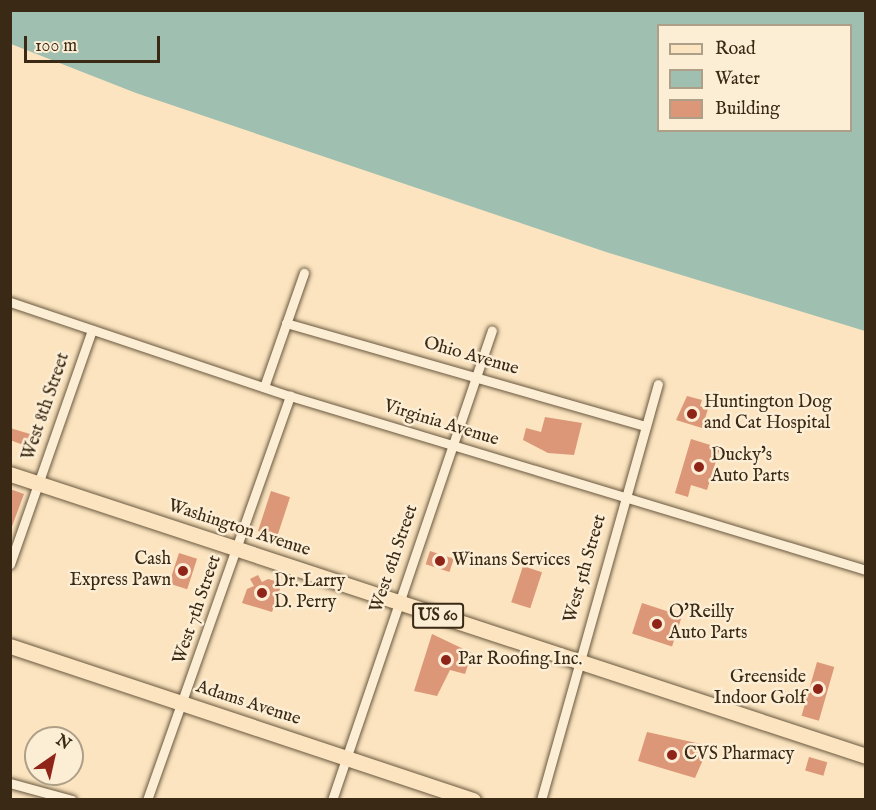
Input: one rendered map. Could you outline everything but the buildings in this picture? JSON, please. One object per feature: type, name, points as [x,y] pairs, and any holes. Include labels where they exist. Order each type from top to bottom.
[{"type":"main road","name":"Washington Avenue","points":[[10,474],[866,756]]},
{"type":"main road","name":"Adams Avenue","points":[[10,646],[473,800]]},
{"type":"street","points":[[264,387],[304,273]]},
{"type":"street","name":"Virginia Avenue","points":[[10,302],[290,396],[866,570]]},
{"type":"street","name":"Ohio Avenue","points":[[286,323],[646,426]]},
{"type":"street","name":"West 8th Street","points":[[10,564],[92,330]]},
{"type":"street","name":"West 6th Street","points":[[332,800],[492,331]]},
{"type":"street","name":"West 5th Street","points":[[541,800],[658,384]]},
{"type":"street","name":"West 7th Street","points":[[147,800],[290,396]]},
{"type":"street","points":[[10,783],[72,800]]},
{"type":"water","points":[[10,11],[865,11],[865,331],[606,252],[136,93],[11,44]]},
{"type":"place","name":"Huntington Dog and Cat Hospital","points":[[692,414]]},
{"type":"place","name":"Ducky's Auto Parts","points":[[699,467]]},
{"type":"place","name":"Winans Services","points":[[440,561]]},
{"type":"place","name":"Cash Express Pawn","points":[[183,571]]},
{"type":"place","name":"Dr. Larry D. Perry","points":[[262,593]]},
{"type":"place","name":"O'Reilly Auto Parts","points":[[657,624]]},
{"type":"place","name":"Par Roofing Inc.","points":[[446,660]]},
{"type":"place","name":"Greenside Indoor Golf","points":[[818,689]]},
{"type":"place","name":"CVS Pharmacy","points":[[672,755]]}]
